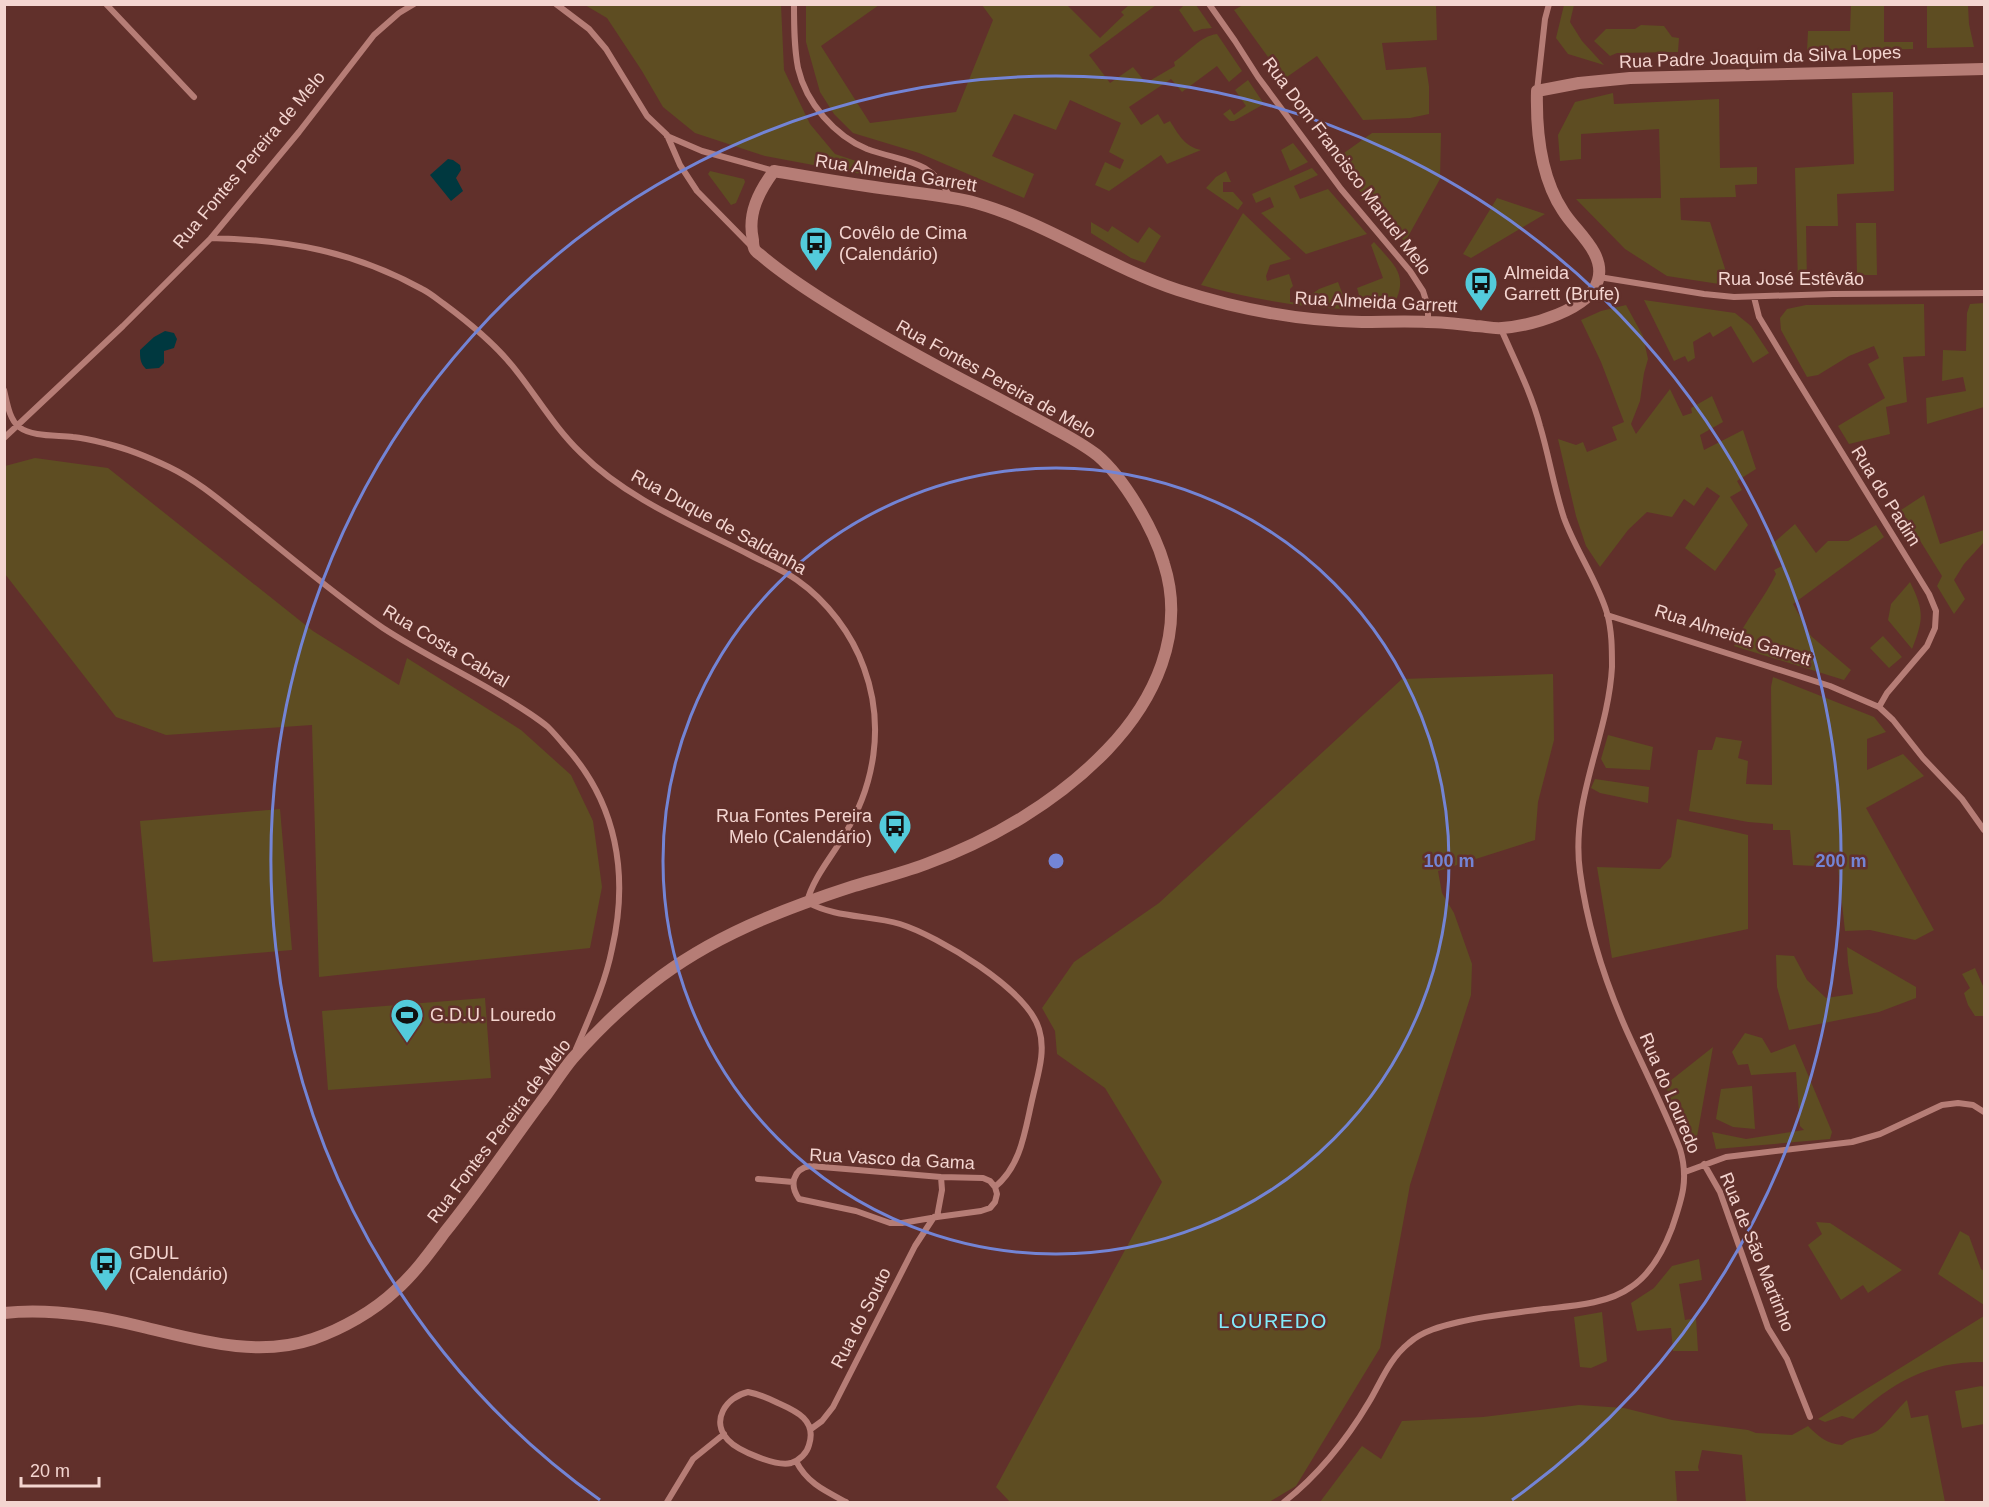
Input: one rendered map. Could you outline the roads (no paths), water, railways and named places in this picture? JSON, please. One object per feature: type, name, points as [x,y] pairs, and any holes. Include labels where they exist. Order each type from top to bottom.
[{"type":"street","points":[[106,4],[194,97]]},
{"type":"street","name":"Rua Fontes Pereira de Melo","points":[[4,438],[123,326],[211,238],[299,132],[374,35],[399,13],[414,4]]},
{"type":"street","name":"Rua Fontes Pereira de Melo","points":[[4,1313],[47,1312],[83,1316],[128,1323],[195,1340],[230,1345],[276,1346],[311,1340],[343,1325],[397,1290],[466,1207],[571,1060],[653,982],[712,944],[744,928],[807,902],[926,864],[959,851],[999,830],[1075,780],[1108,749],[1136,716],[1158,679],[1170,639],[1171,601],[1166,567],[1139,507],[1099,456],[1069,437],[906,351],[784,274],[754,250],[697,191],[680,165],[667,135],[646,116],[606,49],[589,29],[556,4]]},
{"type":"street","points":[[794,4],[794,40],[799,71],[809,95],[825,119],[850,141],[926,168],[937,176],[951,197]]},
{"type":"street","name":"Rua Dom Francisco Manuel Melo","points":[[1209,4],[1258,77],[1341,189],[1410,271],[1423,291],[1428,307],[1428,322]]},
{"type":"street","points":[[1549,4],[1545,19],[1537,91],[1536,116],[1542,160],[1562,210],[1590,246],[1598,262],[1599,277]]},
{"type":"street","name":"Rua Padre Joaquim da Silva Lopes","points":[[1537,91],[1579,83],[1630,78],[1984,69]]},
{"type":"street","name":"Rua Almeida Garrett","points":[[667,135],[702,151],[774,171],[951,197],[999,210],[1036,225],[1148,280],[1193,295],[1299,318],[1361,322],[1428,322],[1501,328],[1542,318],[1581,303],[1594,290],[1599,277]]},
{"type":"street","points":[[754,250],[750,226],[754,204],[763,185],[774,171]]},
{"type":"street","name":"Rua Duque de Saldanha","points":[[211,238],[274,242],[318,249],[354,258],[424,289],[494,345],[517,370],[550,417],[580,453],[608,476],[640,498],[796,579],[825,604],[849,636],[864,668],[874,708],[876,747],[866,790],[848,830],[818,876],[807,902]]},
{"type":"street","name":"Rua José Estêvão","points":[[1599,277],[1704,294],[1754,297],[1984,293]]},
{"type":"street","name":"Rua do Padim","points":[[1754,297],[1759,316],[1775,344],[1929,594],[1936,611],[1935,628],[1927,646],[1887,693],[1879,707]]},
{"type":"street","points":[[1501,328],[1534,406],[1564,518],[1607,615]]},
{"type":"street","points":[[4,390],[8,407],[17,426]]},
{"type":"street","name":"Rua Costa Cabral","points":[[17,426],[38,433],[111,444],[171,468],[200,485],[324,584],[384,628],[519,706],[549,728],[573,754],[593,782],[610,818],[617,854],[619,885],[618,917],[613,949],[571,1060]]},
{"type":"street","name":"Rua Almeida Garrett","points":[[1607,615],[1639,623],[1830,686],[1879,707],[1962,799],[1984,830]]},
{"type":"street","name":"Rua do Louredo","points":[[1284,1503],[1315,1474],[1342,1441],[1369,1403],[1387,1368],[1411,1341],[1445,1325],[1473,1318],[1576,1305],[1625,1292],[1634,1286],[1657,1258],[1667,1240],[1682,1196],[1685,1172],[1680,1149],[1671,1124],[1613,997],[1581,880],[1578,854],[1579,820],[1584,789],[1607,710],[1610,686],[1612,651],[1607,615]]},
{"type":"street","name":"Rua Vasco da Gama","points":[[807,902],[827,910],[900,924],[935,938],[968,958],[1004,985],[1024,1003],[1034,1016],[1040,1030],[1042,1046],[1036,1084],[1020,1151],[1012,1168],[995,1187]]},
{"type":"street","points":[[1685,1172],[1726,1157],[1852,1142],[1880,1134],[1942,1105],[1958,1103],[1973,1105],[1984,1112]]},
{"type":"street","name":"Rua de São Martinho","points":[[1704,1164],[1720,1192],[1768,1328],[1787,1359],[1810,1416]]},
{"type":"street","name":"Rua Vasco da Gama","points":[[810,1166],[941,1177],[983,1178],[995,1187],[997,1194],[990,1208],[890,1223],[856,1211],[799,1199],[793,1182],[796,1172],[810,1166]]},
{"type":"street","name":"Rua do Souto","points":[[796,1461],[808,1449],[811,1429],[822,1421],[833,1407],[915,1246],[935,1217],[942,1190],[941,1177]]},
{"type":"street","name":"Rua Vasco da Gama","points":[[759,1179],[793,1182]]},
{"type":"street","points":[[811,1429],[807,1420],[800,1413],[758,1394],[748,1392],[730,1400],[724,1408],[721,1426],[724,1434],[736,1447],[778,1464],[796,1461],[816,1487],[846,1503]]},
{"type":"street","points":[[667,1503],[693,1459],[724,1434]]},
{"type":"water","points":[[448,159],[460,165],[461,170],[456,178],[463,191],[451,201],[430,175]]},
{"type":"water","points":[[165,331],[174,333],[177,339],[174,348],[164,351],[164,363],[159,368],[146,369],[141,360],[140,350],[154,337]]},
{"type":"place","name":"Covêlo de Cima (Calendário)","points":[[816,272]]},
{"type":"place","name":"Almeida Garrett (Brufe)","points":[[1481,312]]},
{"type":"place","name":"Rua Fontes Pereira Melo (Calendário)","points":[[895,855]]},
{"type":"place","name":"G.D.U. Louredo","points":[[407,1044]]},
{"type":"place","name":"GDUL (Calendário)","points":[[106,1292]]},
{"type":"district","name":"LOUREDO","points":[[1273,1321]]}]
